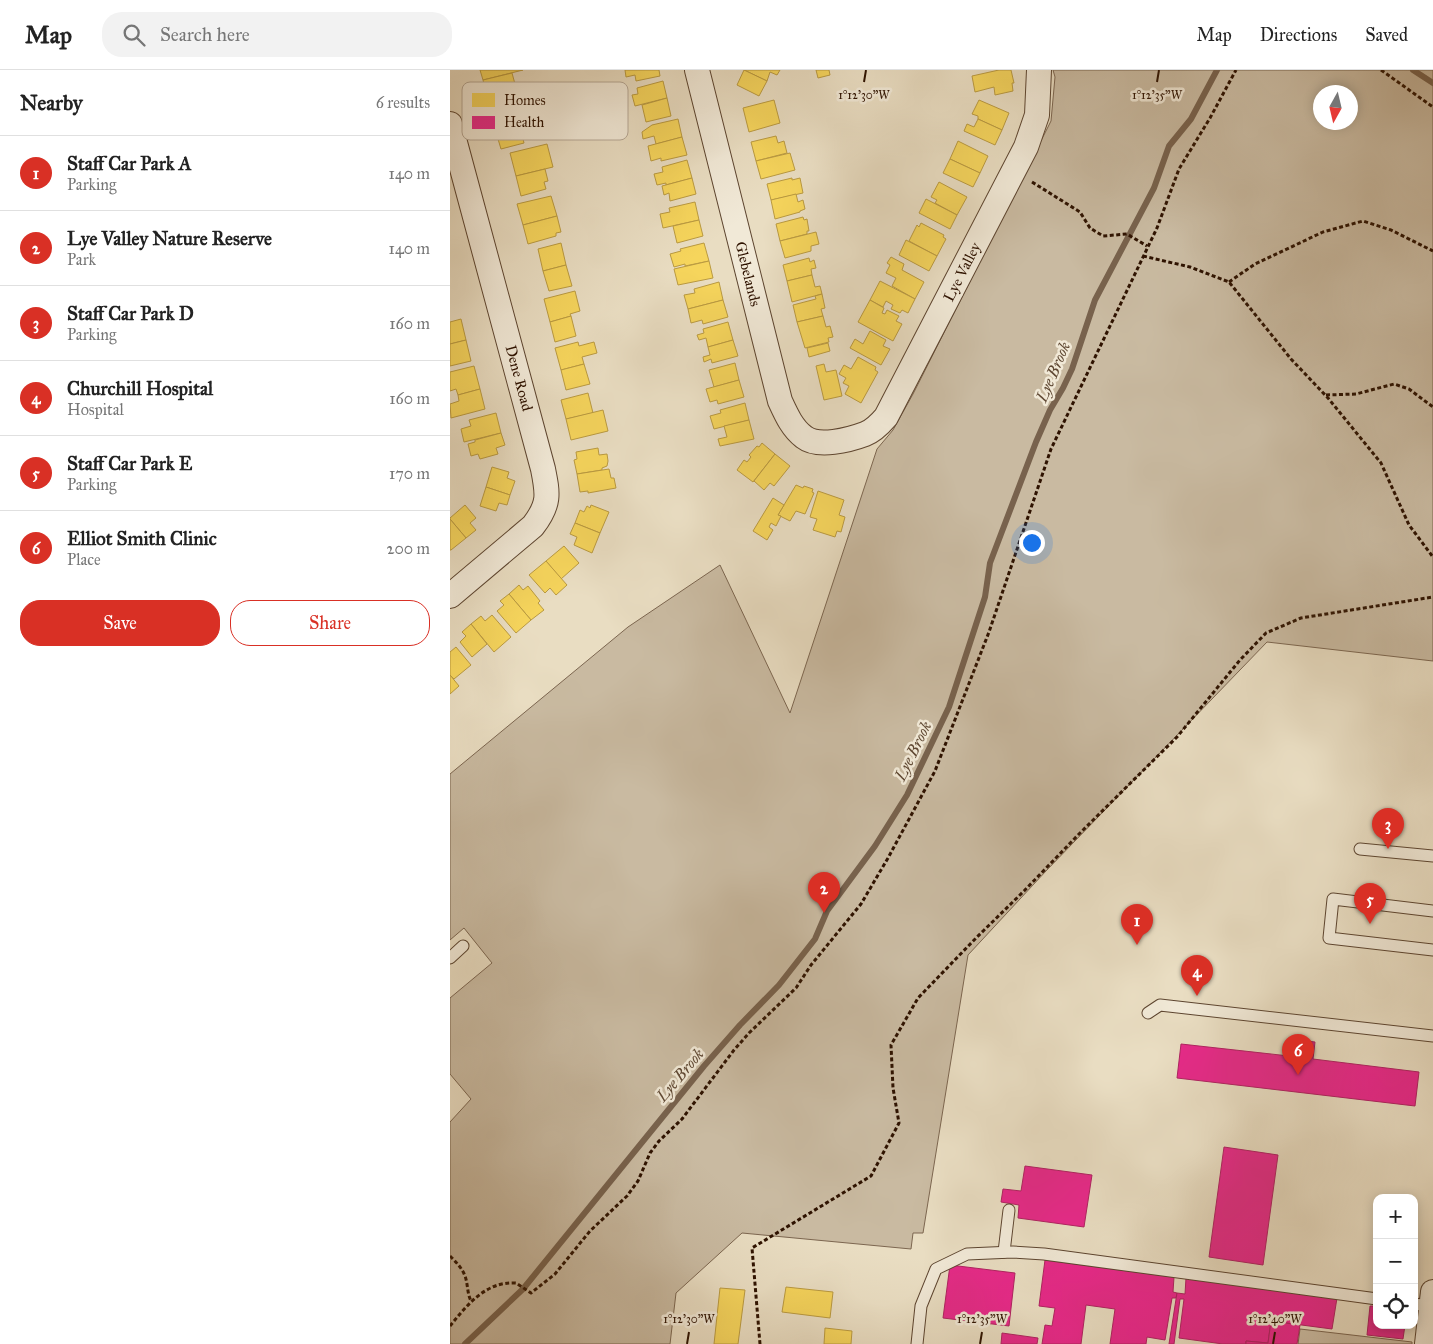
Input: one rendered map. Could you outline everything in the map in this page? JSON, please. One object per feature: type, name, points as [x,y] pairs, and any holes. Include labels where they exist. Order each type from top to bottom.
[{"type":"street","name":"Glebelands","points":[[697,70],[780,402],[789,421],[804,438],[820,443],[838,441]]},
{"type":"street","name":"Lye Valley","points":[[838,441],[866,434],[880,425],[886,417],[1026,147],[1037,115],[1039,70]]},
{"type":"street","name":"Dene Road","points":[[450,124],[543,469],[547,503],[541,516],[533,526],[450,596]]},
{"type":"street","points":[[1426,1301],[1427,1344]]},
{"type":"lane","points":[[1360,849],[1433,856]]},
{"type":"lane","points":[[1433,911],[1333,899],[1329,938],[1433,950]]},
{"type":"lane","points":[[450,958],[463,946]]},
{"type":"lane","points":[[1148,1014],[1160,1005],[1433,1036]]},
{"type":"lane","points":[[1004,1252],[1009,1210]]},
{"type":"lane","points":[[917,1344],[921,1306],[936,1269],[967,1254],[1004,1252],[1044,1254],[1373,1298]]},
{"type":"path","points":[[450,1326],[471,1301],[496,1285],[516,1283],[531,1293],[555,1274],[590,1231],[628,1196],[659,1141],[682,1120],[749,1032],[796,988],[812,964],[861,904],[935,771],[989,632],[1051,449],[1157,228],[1179,169],[1236,70]]},
{"type":"path","points":[[1381,70],[1433,107]]},
{"type":"path","points":[[1039,186],[1080,212],[1090,228],[1103,236],[1127,234],[1148,246]]},
{"type":"path","points":[[1229,282],[1255,264],[1323,232],[1363,221],[1391,230],[1433,251]]},
{"type":"path","points":[[1143,256],[1190,267],[1229,282],[1291,359],[1325,395],[1381,463],[1409,525],[1433,557]]},
{"type":"path","points":[[1325,395],[1356,394],[1394,384],[1409,389],[1433,407]]},
{"type":"path","points":[[760,1344],[752,1248],[871,1176],[899,1122],[893,1088],[891,1045],[918,998],[1177,737],[1240,660],[1266,633],[1301,618],[1433,597]]},
{"type":"path","points":[[450,1256],[466,1277],[467,1294],[471,1301]]},
{"type":"shaded area","points":[[1053,70],[1433,70],[1433,661],[1267,642],[1046,871],[968,955],[923,1233],[913,1233],[911,1249],[742,1233],[676,1293],[670,1344],[450,1344],[450,1122],[471,1099],[450,1074],[450,998],[492,963],[464,928],[450,940],[450,774],[628,627],[720,565],[790,713],[877,449],[893,430],[913,394],[1051,121],[1055,77]]},
{"type":"shaded area","points":[[1300,1329],[1412,1342],[1412,1344],[1298,1344]]},
{"type":"building: Homes","points":[[480,70],[523,70],[483,80]]},
{"type":"building: Homes","points":[[625,70],[659,70],[660,76],[636,81],[635,75],[626,77]]},
{"type":"building: Homes","points":[[744,70],[780,70],[777,75],[770,72],[767,81]]},
{"type":"building: Homes","points":[[744,70],[767,81],[759,96],[737,85]]},
{"type":"building: Homes","points":[[816,70],[829,70],[830,75],[818,78]]},
{"type":"building: Homes","points":[[999,70],[1011,70],[1014,83],[1012,83],[1013,91],[995,95],[994,87],[975,92],[972,76]]},
{"type":"building: Homes","points":[[512,73],[514,82],[483,82],[483,80]]},
{"type":"building: Homes","points":[[663,81],[667,98],[635,106],[632,95],[638,94],[637,88]]},
{"type":"building: Homes","points":[[667,98],[671,116],[646,122],[642,105]]},
{"type":"building: Homes","points":[[774,100],[780,123],[749,132],[743,108]]},
{"type":"building: Homes","points":[[979,100],[1009,113],[1002,130],[978,119],[978,116],[972,114]]},
{"type":"building: Homes","points":[[678,119],[682,137],[656,144],[654,136],[643,139],[642,132],[652,125]]},
{"type":"building: Homes","points":[[978,119],[1002,130],[995,145],[964,131],[967,124],[974,127]]},
{"type":"building: Homes","points":[[776,136],[778,143],[784,141],[787,153],[756,161],[751,142]]},
{"type":"building: Homes","points":[[682,137],[687,155],[661,161],[661,158],[651,161],[648,146]]},
{"type":"building: Homes","points":[[498,140],[523,140],[524,143],[501,149]]},
{"type":"building: Homes","points":[[958,141],[988,156],[980,173],[950,159]]},
{"type":"building: Homes","points":[[547,144],[553,167],[516,176],[510,153]]},
{"type":"building: Homes","points":[[790,153],[795,170],[761,179],[756,161]]},
{"type":"building: Homes","points":[[950,159],[980,173],[973,187],[943,173]]},
{"type":"building: Homes","points":[[687,160],[692,178],[666,185],[666,183],[657,185],[654,174],[663,172],[662,167]]},
{"type":"building: Homes","points":[[545,169],[548,181],[544,182],[546,189],[521,196],[516,176]]},
{"type":"building: Homes","points":[[692,178],[696,194],[670,201],[669,193],[664,195],[662,186]]},
{"type":"building: Homes","points":[[792,178],[792,180],[800,178],[803,193],[771,200],[767,184]]},
{"type":"building: Homes","points":[[939,182],[967,197],[957,215],[935,203],[937,200],[931,197]]},
{"type":"building: Homes","points":[[796,194],[798,202],[803,200],[805,209],[775,219],[771,200]]},
{"type":"building: Homes","points":[[551,196],[557,216],[523,225],[517,204]]},
{"type":"building: Homes","points":[[926,199],[957,215],[950,229],[919,213]]},
{"type":"building: Homes","points":[[695,202],[699,220],[663,228],[660,214],[670,212],[669,208]]},
{"type":"building: Homes","points":[[557,216],[561,232],[556,233],[556,236],[528,244],[523,225]]},
{"type":"building: Homes","points":[[803,217],[804,220],[807,219],[809,231],[807,231],[807,234],[780,241],[776,224]]},
{"type":"building: Homes","points":[[699,220],[703,236],[677,243],[673,226]]},
{"type":"building: Homes","points":[[921,223],[944,235],[943,237],[946,239],[937,256],[909,241],[917,225],[919,227]]},
{"type":"building: Homes","points":[[816,232],[819,244],[811,246],[811,251],[785,258],[780,241]]},
{"type":"building: Homes","points":[[906,240],[937,256],[929,271],[899,255]]},
{"type":"building: Homes","points":[[561,243],[566,265],[543,271],[538,249]]},
{"type":"building: Homes","points":[[704,243],[709,261],[674,267],[670,254],[681,251],[680,249]]},
{"type":"building: Homes","points":[[891,257],[904,264],[902,270],[924,282],[915,299],[892,286],[896,278],[886,273],[890,265],[887,263]]},
{"type":"building: Homes","points":[[809,258],[810,262],[814,260],[816,268],[811,269],[812,275],[787,281],[783,265]]},
{"type":"building: Homes","points":[[709,261],[713,278],[678,285],[674,269]]},
{"type":"building: Homes","points":[[566,265],[572,286],[549,291],[543,271]]},
{"type":"building: Homes","points":[[812,275],[815,287],[820,286],[822,294],[792,302],[787,281]]},
{"type":"building: Homes","points":[[880,281],[915,299],[908,313],[902,310],[900,313],[891,309],[893,305],[886,301],[883,307],[870,300]]},
{"type":"building: Homes","points":[[719,282],[723,300],[688,309],[684,295],[695,293],[694,289]]},
{"type":"building: Homes","points":[[575,291],[580,311],[570,314],[571,316],[550,322],[544,299]]},
{"type":"building: Homes","points":[[822,294],[825,308],[821,309],[823,316],[797,322],[793,305],[816,299],[815,296]]},
{"type":"building: Homes","points":[[723,300],[728,317],[703,324],[702,320],[691,323],[688,309]]},
{"type":"building: Homes","points":[[870,300],[884,308],[882,313],[885,314],[887,310],[899,316],[896,321],[902,324],[893,341],[858,322]]},
{"type":"building: Homes","points":[[571,316],[576,336],[555,342],[550,322]]},
{"type":"building: Homes","points":[[823,316],[826,327],[830,326],[833,337],[828,338],[829,342],[805,348],[797,322]]},
{"type":"building: Homes","points":[[461,319],[466,340],[450,344],[450,322]]},
{"type":"building: Homes","points":[[728,322],[733,340],[708,347],[706,338],[699,340],[697,335],[704,333],[703,329]]},
{"type":"building: Homes","points":[[870,331],[886,340],[883,346],[890,349],[881,365],[850,348],[855,339],[863,344]]},
{"type":"building: Homes","points":[[466,340],[471,361],[450,366],[450,344]]},
{"type":"building: Homes","points":[[733,340],[738,356],[712,363],[711,359],[704,362],[703,357],[710,355],[708,347]]},
{"type":"building: Homes","points":[[578,342],[579,346],[594,342],[597,353],[582,357],[584,364],[561,370],[555,348]]},
{"type":"building: Homes","points":[[828,343],[830,351],[809,357],[807,348]]},
{"type":"building: Homes","points":[[858,357],[876,367],[875,370],[878,372],[861,403],[845,394],[849,386],[843,383],[846,378],[839,374],[844,365],[851,369]]},
{"type":"building: Homes","points":[[735,363],[739,380],[714,387],[709,370]]},
{"type":"building: Homes","points":[[584,364],[590,384],[566,390],[561,370]]},
{"type":"building: Homes","points":[[824,364],[826,372],[836,370],[842,396],[824,400],[816,366]]},
{"type":"building: Homes","points":[[474,366],[480,389],[458,395],[456,389],[450,391],[450,372]]},
{"type":"building: Homes","points":[[739,380],[744,397],[718,404],[717,400],[710,402],[706,389]]},
{"type":"building: Homes","points":[[480,389],[485,409],[451,418],[450,404],[459,401],[458,395]]},
{"type":"building: Homes","points":[[588,393],[593,413],[566,419],[561,400]]},
{"type":"building: Homes","points":[[745,403],[749,420],[714,429],[710,416],[721,413],[720,410]]},
{"type":"building: Homes","points":[[603,410],[608,431],[571,440],[566,419]]},
{"type":"building: Homes","points":[[496,413],[501,433],[464,442],[461,429],[471,426],[469,420]]},
{"type":"building: Homes","points":[[749,420],[754,439],[720,446],[718,439],[727,437],[724,426]]},
{"type":"building: Homes","points":[[501,433],[505,445],[496,448],[498,454],[480,459],[478,454],[471,456],[468,444],[475,442],[475,440]]},
{"type":"building: Homes","points":[[762,443],[775,454],[753,482],[737,470],[744,460],[747,462],[751,457],[749,455]]},
{"type":"building: Homes","points":[[598,448],[599,455],[607,454],[607,466],[602,468],[602,470],[577,474],[574,460],[577,459],[576,452]]},
{"type":"building: Homes","points":[[775,454],[790,466],[774,486],[770,483],[764,490],[754,481]]},
{"type":"building: Homes","points":[[492,467],[509,472],[507,478],[515,481],[510,495],[486,487]]},
{"type":"building: Homes","points":[[609,469],[611,478],[614,478],[616,488],[588,493],[588,491],[580,492],[577,474]]},
{"type":"building: Homes","points":[[796,485],[813,489],[812,492],[814,493],[805,514],[796,511],[790,521],[778,515]]},
{"type":"building: Homes","points":[[486,487],[510,495],[507,505],[499,503],[496,511],[480,506]]},
{"type":"building: Homes","points":[[818,491],[844,500],[839,515],[845,517],[841,532],[837,531],[835,537],[813,530],[817,519],[810,517]]},
{"type":"building: Homes","points":[[773,498],[784,505],[778,515],[781,516],[776,526],[771,523],[769,527],[773,530],[767,540],[753,531]]},
{"type":"building: Homes","points":[[465,505],[476,518],[470,523],[476,530],[466,538],[450,519]]},
{"type":"building: Homes","points":[[591,505],[609,512],[600,533],[575,523],[580,510],[584,512],[587,506],[590,508]]},
{"type":"building: Homes","points":[[450,519],[466,538],[451,550],[450,550]]},
{"type":"building: Homes","points":[[575,523],[600,533],[592,553],[574,545],[577,537],[570,534]]},
{"type":"building: Homes","points":[[564,546],[579,563],[561,579],[546,561]]},
{"type":"building: Homes","points":[[546,561],[567,585],[556,595],[550,588],[545,593],[529,575]]},
{"type":"building: Homes","points":[[519,585],[523,590],[528,586],[540,601],[538,603],[544,610],[531,620],[509,594]]},
{"type":"building: Homes","points":[[509,594],[531,620],[516,633],[497,611],[504,605],[500,601]]},
{"type":"building: Homes","points":[[492,615],[511,637],[494,652],[471,624],[481,616],[485,621]]},
{"type":"building: Homes","points":[[471,624],[487,644],[472,657],[460,642],[466,636],[462,632]]},
{"type":"building: Homes","points":[[456,647],[471,665],[454,679],[450,675],[450,652]]},
{"type":"building: Homes","points":[[450,675],[459,686],[450,694]]},
{"type":"building: Homes","points":[[786,1287],[833,1292],[830,1318],[782,1312]]},
{"type":"building: Homes","points":[[720,1288],[745,1290],[738,1344],[714,1344]]},
{"type":"building: Homes","points":[[825,1328],[852,1331],[851,1344],[824,1344]]},
{"type":"building: Health","points":[[1291,1039],[1315,1042],[1313,1059],[1419,1072],[1415,1106],[1177,1078],[1181,1044],[1289,1056]]},
{"type":"building: Health","points":[[1224,1147],[1278,1155],[1263,1265],[1209,1257]]},
{"type":"building: Health","points":[[1025,1166],[1092,1175],[1084,1227],[1018,1218],[1019,1205],[1001,1202],[1003,1189],[1021,1191]]},
{"type":"building: Health","points":[[1045,1260],[1174,1277],[1173,1292],[1177,1293],[1176,1298],[1172,1298],[1165,1340],[1147,1337],[1146,1344],[1110,1344],[1115,1309],[1086,1305],[1081,1344],[1042,1344],[1045,1325],[1052,1326],[1055,1308],[1039,1306]]},
{"type":"building: Health","points":[[950,1265],[1015,1273],[1009,1326],[943,1318]]},
{"type":"building: Health","points":[[1186,1278],[1337,1298],[1332,1329],[1271,1321],[1268,1343],[1246,1341],[1246,1344],[1223,1344],[1179,1338],[1184,1299],[1180,1299],[1174,1344],[1169,1344],[1177,1293],[1185,1294]]},
{"type":"building: Health","points":[[1370,1306],[1373,1306],[1373,1329],[1404,1329],[1403,1339],[1367,1335]]},
{"type":"building: Health","points":[[1271,1321],[1300,1325],[1297,1344],[1246,1344],[1246,1341],[1268,1343]]},
{"type":"building: Health","points":[[1002,1333],[1038,1338],[1037,1344],[1001,1344]]},
{"type":"waterway","name":"Lye Brook","points":[[465,1344],[523,1289],[704,1066],[779,985],[815,939],[827,911],[875,846],[907,795],[949,707],[985,597],[990,563],[1036,442],[1050,410],[1072,369],[1095,300],[1154,188],[1169,146],[1191,119],[1217,70]]},
{"type":"waterway","points":[[1413,70],[1433,83]]},
{"type":"place","name":"Staff Car Park D","points":[[1388,849]]},
{"type":"place","name":"Lye Valley Nature Reserve","points":[[824,913]]},
{"type":"place","name":"Staff Car Park E","points":[[1370,924]]},
{"type":"place","name":"Staff Car Park A","points":[[1137,945]]},
{"type":"place","name":"Churchill Hospital","points":[[1197,996]]},
{"type":"place","name":"Elliot Smith Clinic","points":[[1298,1075]]}]
